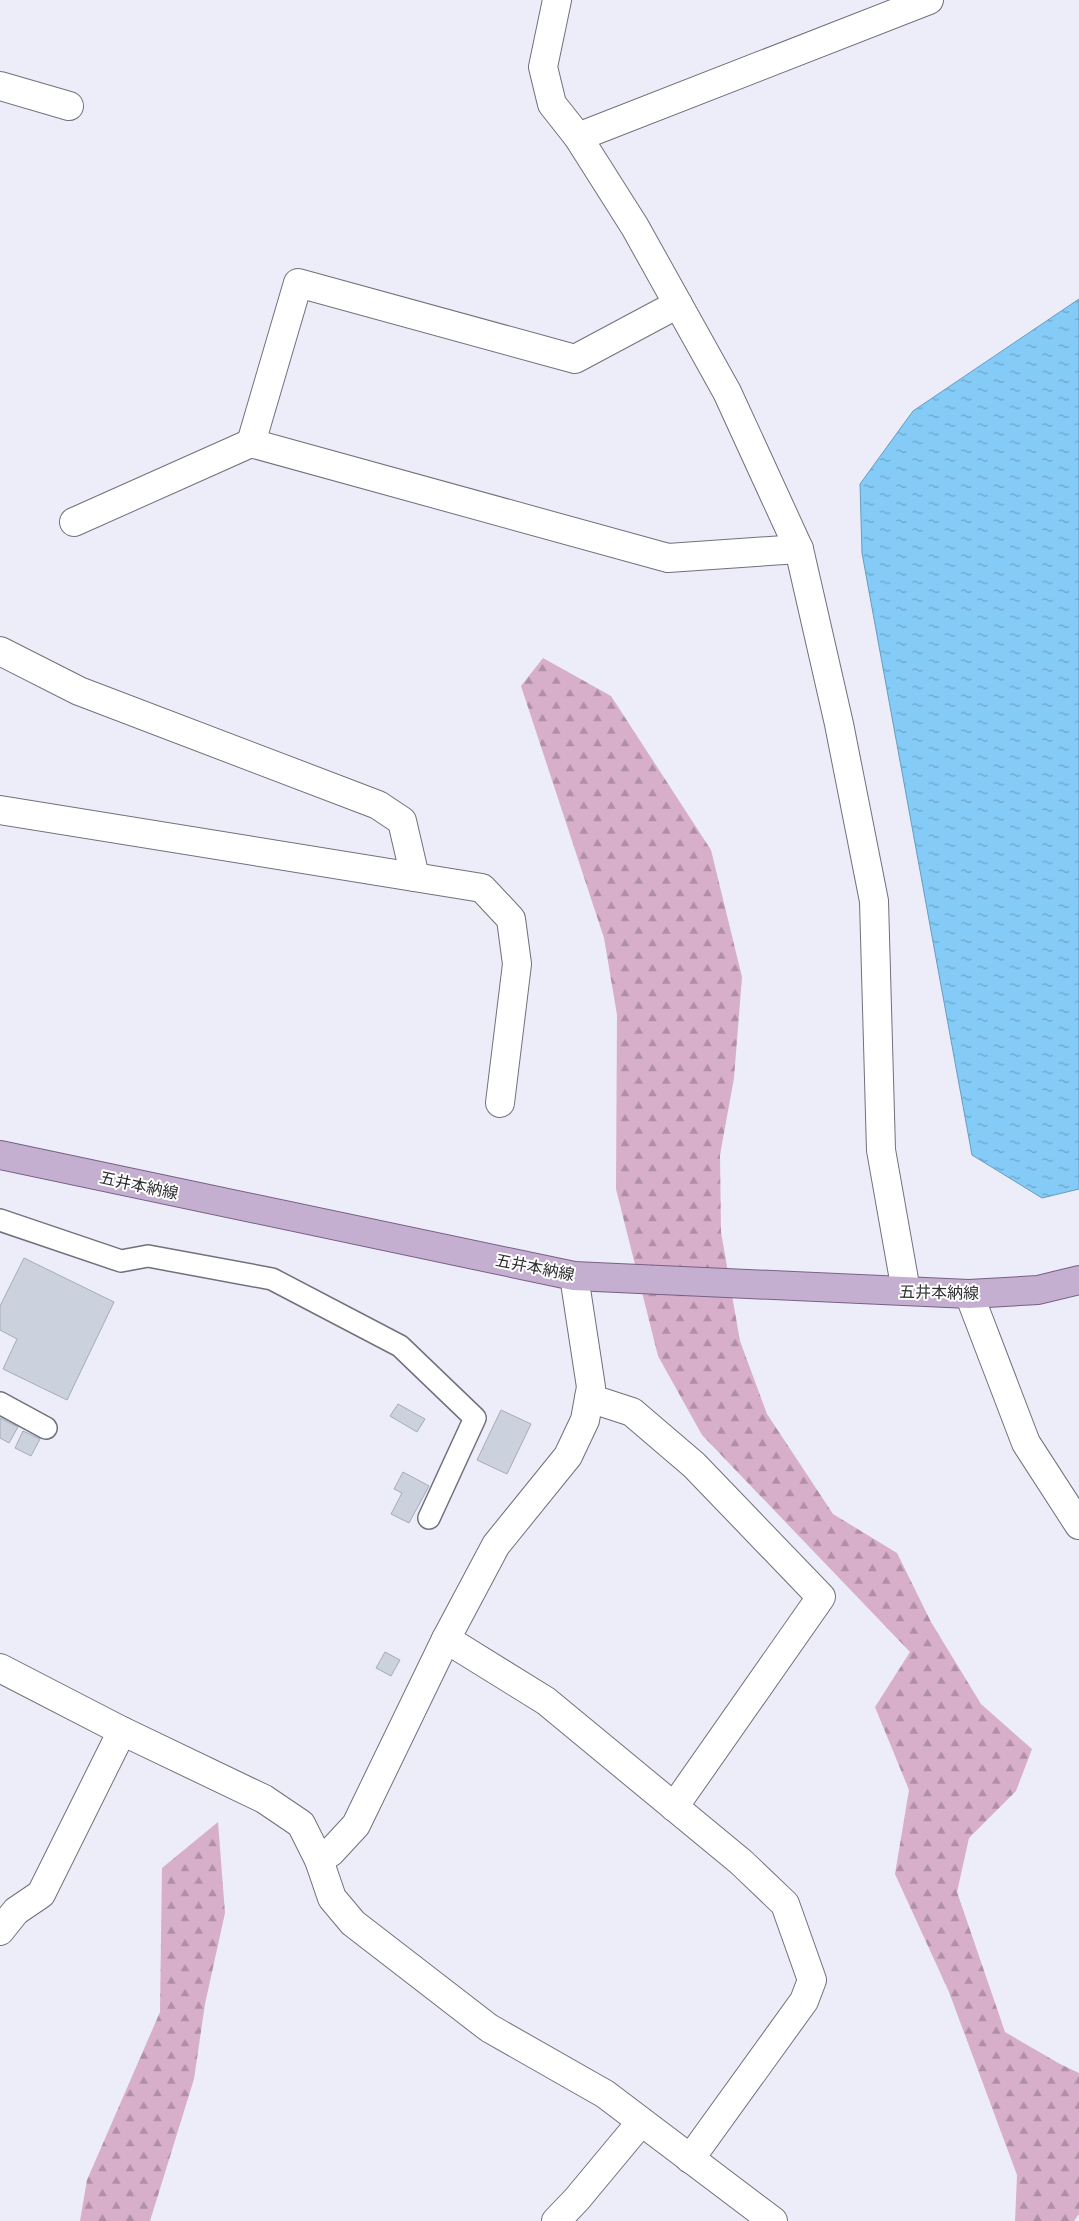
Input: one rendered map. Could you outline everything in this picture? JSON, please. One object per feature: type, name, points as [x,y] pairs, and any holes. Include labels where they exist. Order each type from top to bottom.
[{"type":"main road","name":"五井本納線","points":[[0,1155],[574,1276],[969,1294],[1038,1290],[1079,1280]]},
{"type":"street","points":[[557,0],[543,67],[552,104],[578,137],[635,227],[727,392],[799,549],[839,724],[874,901],[881,1150],[906,1292]]},
{"type":"street","points":[[578,137],[929,0]]},
{"type":"street","points":[[0,86],[69,106]]},
{"type":"street","points":[[251,442],[298,283],[575,359],[678,304]]},
{"type":"street","points":[[74,522],[251,442],[668,558],[799,549]]},
{"type":"street","points":[[0,651],[79,691],[378,805],[402,821],[415,877]]},
{"type":"street","points":[[0,810],[482,888],[511,919],[517,964],[500,1103]]},
{"type":"street","points":[[319,1860],[331,1852],[356,1825],[446,1639],[496,1545],[568,1456],[585,1420],[591,1387],[574,1276]]},
{"type":"street","points":[[969,1294],[1026,1443],[1079,1525]]},
{"type":"street","points":[[589,1398],[632,1412],[694,1465],[821,1597],[674,1807]]},
{"type":"street","points":[[446,1639],[546,1701],[741,1862],[785,1904],[812,1980],[804,2001],[690,2159]]},
{"type":"street","points":[[0,1668],[264,1799],[301,1824],[319,1860],[332,1898],[353,1923],[489,2028],[605,2094],[773,2221]]},
{"type":"street","points":[[0,1931],[16,1911],[41,1894],[122,1730]]},
{"type":"street","points":[[556,2221],[577,2199],[641,2122]]},
{"type":"lane","points":[[0,1220],[121,1261],[148,1256],[272,1279],[400,1346],[475,1418],[429,1518]]},
{"type":"lane","points":[[0,1403],[46,1428]]},
{"type":"green space","points":[[543,658],[611,696],[711,850],[742,977],[734,1078],[720,1155],[721,1232],[740,1341],[767,1414],[833,1514],[897,1553],[931,1622],[981,1704],[1032,1749],[1016,1791],[969,1838],[957,1892],[1005,2032],[1079,2073],[1079,2214],[1074,2221],[1015,2221],[1017,2175],[949,1992],[895,1874],[909,1790],[875,1707],[910,1652],[702,1435],[658,1356],[616,1189],[617,1015],[604,938],[521,686]]},
{"type":"green space","points":[[218,1822],[225,1913],[205,2004],[194,2079],[150,2221],[80,2221],[87,2180],[160,2012],[162,1868]]},
{"type":"water","points":[[1079,299],[1079,1189],[1042,1198],[972,1155],[862,553],[860,484],[913,411]]},
{"type":"building","points":[[24,1258],[114,1302],[67,1400],[3,1369],[17,1339],[0,1330],[0,1306]]},
{"type":"building","points":[[398,1404],[425,1419],[417,1432],[390,1416]]},
{"type":"building","points":[[501,1410],[531,1424],[507,1474],[477,1460]]},
{"type":"building","points":[[0,1418],[18,1427],[9,1443],[0,1438]]},
{"type":"building","points":[[23,1431],[40,1439],[31,1456],[15,1448]]},
{"type":"building","points":[[403,1472],[429,1486],[409,1523],[391,1514],[402,1493],[394,1489]]},
{"type":"building","points":[[385,1652],[400,1660],[391,1676],[376,1668]]}]
